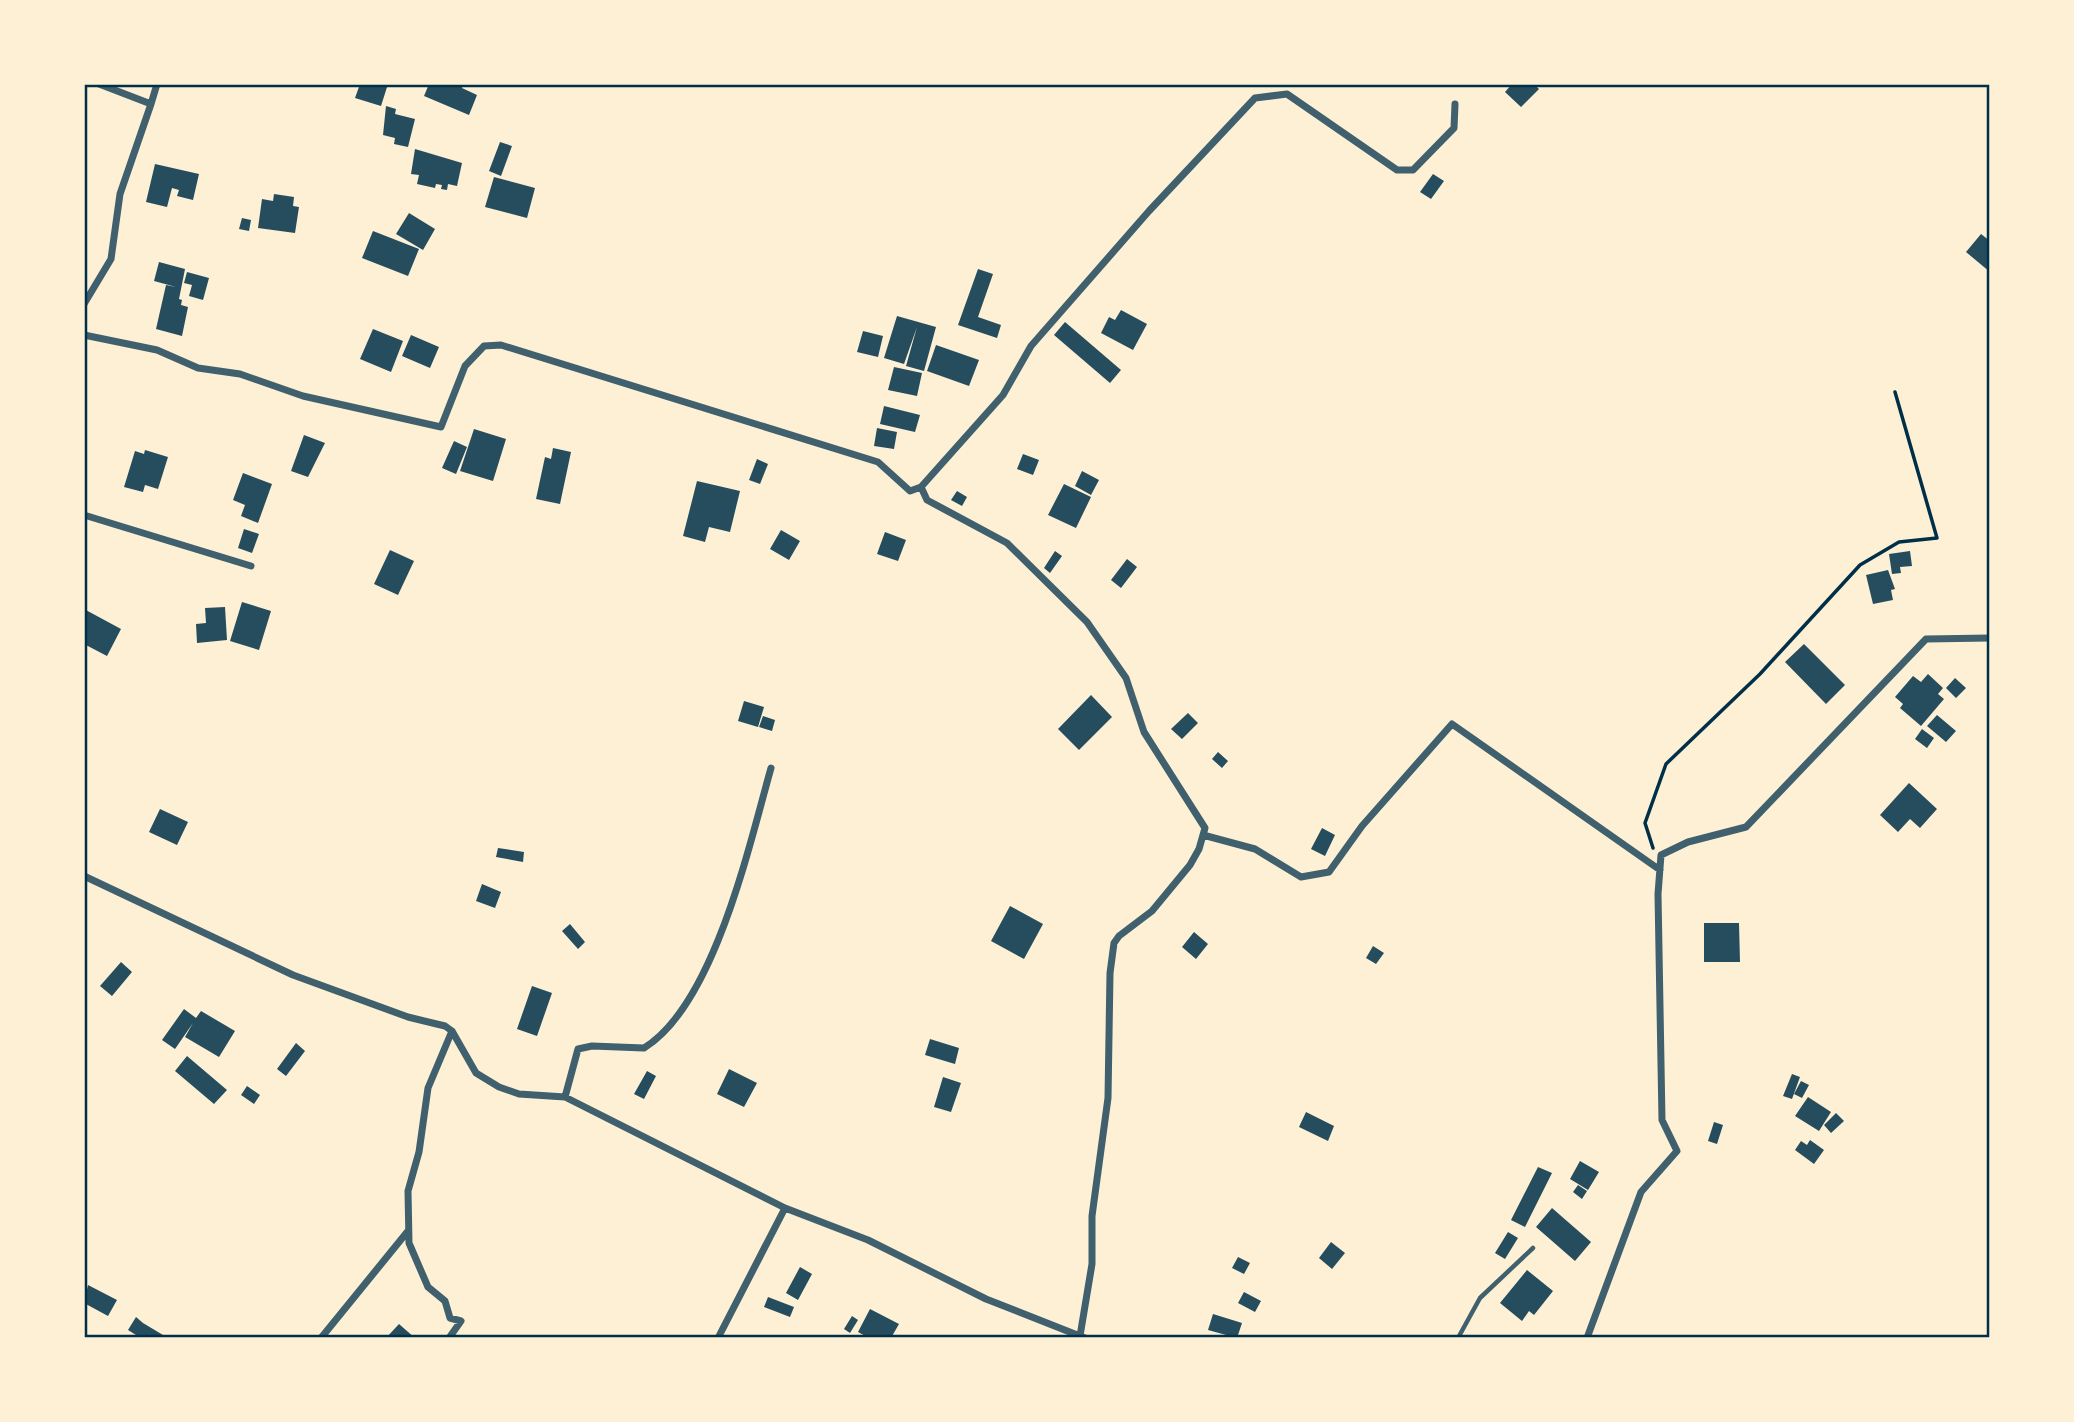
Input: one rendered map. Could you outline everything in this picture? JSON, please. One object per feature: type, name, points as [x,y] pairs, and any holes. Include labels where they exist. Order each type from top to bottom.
[{"type":"street","points":[[99,84],[151,104]]},
{"type":"street","points":[[84,304],[111,258],[120,194],[157,84]]},
{"type":"street","points":[[84,335],[157,350],[198,368],[240,374],[303,396],[441,427],[465,366],[484,346],[501,345],[878,462],[910,491],[922,487],[1003,395],[1031,346],[1149,211],[1255,98],[1287,94],[1397,170],[1413,170],[1454,128],[1455,104]]},
{"type":"street","points":[[84,876],[293,975],[408,1017],[445,1026],[452,1031],[476,1073],[499,1087],[519,1094],[538,1093],[565,1097],[785,1208],[868,1240],[986,1298],[1083,1337],[1093,1216],[1108,1098],[1110,973],[1114,943],[1119,936],[1152,911],[1190,865],[1205,828],[1144,732],[1126,678],[1087,622],[1007,543],[927,500],[922,487]]},
{"type":"street","points":[[84,515],[251,566]]},
{"type":"street","points":[[1587,1338],[1640,1192],[1677,1150],[1662,1119],[1661,855],[1688,842],[1746,827],[1926,639],[1990,638]]},
{"type":"street","points":[[1203,835],[1255,849],[1301,877],[1329,872],[1362,827],[1452,724],[1660,870]]},
{"type":"street","points":[[565,1097],[578,1049],[592,1046],[644,1048],[654,1042],[683,1012],[722,926],[771,768]]},
{"type":"street","points":[[449,1338],[461,1321],[450,1318],[446,1301],[429,1287],[409,1243],[408,1191],[412,1167],[419,1152],[424,1105],[452,1031]]},
{"type":"street","points":[[718,1338],[785,1208]]},
{"type":"street","points":[[321,1338],[408,1231]]},
{"type":"lane","points":[[1458,1338],[1480,1298],[1533,1248]]},
{"type":"path","points":[[1660,870],[1645,823],[1666,764],[1760,674],[1860,565],[1899,542],[1937,538],[1895,392]]},
{"type":"building","points":[[360,84],[388,84],[381,106],[355,98]]},
{"type":"building","points":[[429,84],[463,84],[462,88],[477,95],[469,115],[424,96]]},
{"type":"building","points":[[1512,84],[1534,84],[1539,89],[1521,107],[1505,92]]},
{"type":"building","points":[[386,106],[396,109],[395,114],[415,119],[408,147],[394,144],[395,138],[383,135]]},
{"type":"building","points":[[500,142],[512,146],[501,176],[489,171]]},
{"type":"building","points":[[415,149],[462,163],[457,186],[448,184],[447,190],[441,189],[442,185],[436,184],[435,188],[417,184],[419,175],[411,174]]},
{"type":"building","points":[[155,164],[199,174],[193,200],[177,196],[179,190],[172,188],[167,207],[146,202]]},
{"type":"building","points":[[1433,174],[1444,181],[1431,199],[1420,192]]},
{"type":"building","points":[[494,177],[535,188],[527,218],[485,207]]},
{"type":"building","points":[[274,194],[294,197],[293,206],[299,207],[295,233],[258,228],[262,199],[273,201]]},
{"type":"building","points":[[409,213],[435,229],[423,250],[396,234]]},
{"type":"building","points":[[242,218],[251,220],[249,231],[239,229]]},
{"type":"building","points":[[373,231],[419,249],[408,276],[362,258]]},
{"type":"building","points":[[1981,234],[1990,241],[1990,272],[1966,252]]},
{"type":"building","points":[[159,262],[185,269],[179,299],[182,300],[181,305],[188,307],[182,336],[156,329],[166,285],[176,287],[154,281]]},
{"type":"building","points":[[978,269],[993,274],[978,317],[1001,325],[997,338],[958,325]]},
{"type":"building","points":[[187,272],[209,278],[203,300],[189,296],[192,285],[184,283]]},
{"type":"building","points":[[1121,310],[1147,324],[1133,350],[1101,333],[1109,317],[1115,320]]},
{"type":"building","points":[[897,316],[936,327],[924,371],[906,366],[917,327],[904,364],[884,358]]},
{"type":"building","points":[[1065,322],[1121,370],[1110,383],[1054,335]]},
{"type":"building","points":[[373,329],[403,341],[391,372],[360,359]]},
{"type":"building","points":[[863,331],[883,336],[878,357],[857,352]]},
{"type":"building","points":[[411,335],[439,347],[430,368],[402,356]]},
{"type":"building","points":[[936,345],[979,360],[969,386],[927,371]]},
{"type":"building","points":[[894,367],[922,373],[917,396],[888,390]]},
{"type":"building","points":[[884,406],[920,415],[915,432],[880,424]]},
{"type":"building","points":[[877,428],[897,432],[894,449],[874,446]]},
{"type":"building","points":[[474,429],[506,439],[493,481],[460,471]]},
{"type":"building","points":[[304,435],[325,443],[308,477],[291,471]]},
{"type":"building","points":[[454,441],[467,447],[456,474],[442,468]]},
{"type":"building","points":[[553,448],[571,452],[560,504],[536,499],[545,457],[551,459]]},
{"type":"building","points":[[145,450],[168,457],[158,489],[145,485],[143,492],[124,487],[135,451],[144,454]]},
{"type":"building","points":[[1023,454],[1039,460],[1033,475],[1017,469]]},
{"type":"building","points":[[757,459],[768,464],[760,484],[749,480]]},
{"type":"building","points":[[1082,471],[1099,480],[1091,495],[1075,486]]},
{"type":"building","points":[[243,473],[272,484],[258,523],[241,516],[245,505],[233,500]]},
{"type":"building","points":[[697,481],[740,491],[730,532],[709,527],[705,542],[683,536]]},
{"type":"building","points":[[1064,484],[1091,497],[1076,528],[1048,515]]},
{"type":"building","points":[[957,491],[967,497],[962,506],[951,500]]},
{"type":"building","points":[[244,529],[259,534],[252,553],[238,548]]},
{"type":"building","points":[[781,530],[800,541],[789,560],[770,549]]},
{"type":"building","points":[[885,532],[906,540],[898,561],[877,554]]},
{"type":"building","points":[[390,550],[414,561],[398,595],[374,584]]},
{"type":"building","points":[[1055,551],[1062,556],[1050,573],[1044,568]]},
{"type":"building","points":[[1910,551],[1912,566],[1900,567],[1901,573],[1892,574],[1889,554]]},
{"type":"building","points":[[1127,559],[1137,567],[1121,588],[1111,580]]},
{"type":"building","points":[[1888,570],[1895,589],[1891,590],[1893,600],[1873,604],[1866,575]]},
{"type":"building","points":[[242,602],[271,611],[259,650],[230,641]]},
{"type":"building","points":[[225,607],[227,640],[197,643],[196,624],[206,623],[205,608]]},
{"type":"building","points":[[84,609],[121,629],[107,656],[84,644]]},
{"type":"building","points":[[1804,644],[1845,685],[1826,704],[1785,662]]},
{"type":"building","points":[[1928,674],[1943,688],[1938,694],[1944,699],[1921,726],[1900,708],[1903,704],[1895,697],[1913,676],[1921,682]]},
{"type":"building","points":[[1955,678],[1966,688],[1956,698],[1946,688]]},
{"type":"building","points":[[1091,695],[1112,717],[1079,750],[1058,729]]},
{"type":"building","points":[[744,701],[764,707],[758,727],[738,721]]},
{"type":"building","points":[[1188,713],[1198,723],[1182,739],[1171,729]]},
{"type":"building","points":[[1937,715],[1956,731],[1946,742],[1927,726]]},
{"type":"building","points":[[763,716],[775,720],[772,731],[759,727]]},
{"type":"building","points":[[1922,729],[1934,738],[1927,748],[1915,739]]},
{"type":"building","points":[[1218,752],[1228,761],[1222,768],[1212,759]]},
{"type":"building","points":[[1909,783],[1937,809],[1920,828],[1910,819],[1898,832],[1880,815]]},
{"type":"building","points":[[160,809],[188,822],[177,845],[149,832]]},
{"type":"building","points":[[1322,828],[1335,835],[1325,856],[1311,849]]},
{"type":"building","points":[[498,848],[524,852],[523,862],[496,857]]},
{"type":"building","points":[[482,884],[501,892],[495,908],[476,901]]},
{"type":"building","points":[[1010,906],[1043,924],[1024,959],[991,941]]},
{"type":"building","points":[[1704,923],[1739,923],[1740,962],[1704,962]]},
{"type":"building","points":[[570,924],[585,942],[578,949],[562,931]]},
{"type":"building","points":[[1194,932],[1208,944],[1196,959],[1182,947]]},
{"type":"building","points":[[1373,946],[1384,953],[1376,964],[1366,958]]},
{"type":"building","points":[[121,962],[132,972],[112,996],[100,986]]},
{"type":"building","points":[[532,986],[552,993],[537,1036],[517,1029]]},
{"type":"building","points":[[184,1009],[196,1018],[201,1011],[235,1031],[219,1057],[185,1037],[193,1023],[175,1049],[162,1040]]},
{"type":"building","points":[[930,1039],[959,1048],[955,1064],[925,1055]]},
{"type":"building","points":[[296,1043],[305,1051],[286,1076],[277,1069]]},
{"type":"building","points":[[187,1056],[227,1090],[214,1104],[175,1071]]},
{"type":"building","points":[[729,1069],[757,1083],[744,1107],[717,1094]]},
{"type":"building","points":[[647,1071],[656,1076],[644,1099],[634,1094]]},
{"type":"building","points":[[1792,1074],[1800,1077],[1792,1099],[1783,1096]]},
{"type":"building","points":[[943,1077],[961,1083],[951,1112],[934,1107]]},
{"type":"building","points":[[1801,1081],[1809,1085],[1802,1098],[1794,1094]]},
{"type":"building","points":[[247,1086],[260,1095],[254,1104],[241,1095]]},
{"type":"building","points":[[1808,1097],[1831,1112],[1819,1131],[1795,1116]]},
{"type":"building","points":[[1306,1112],[1334,1126],[1328,1141],[1299,1127]]},
{"type":"building","points":[[1836,1113],[1844,1121],[1831,1133],[1824,1125]]},
{"type":"building","points":[[1714,1122],[1723,1125],[1717,1144],[1708,1141]]},
{"type":"building","points":[[1810,1140],[1824,1150],[1814,1164],[1795,1150],[1801,1141],[1807,1145]]},
{"type":"building","points":[[1580,1161],[1599,1172],[1588,1190],[1570,1179]]},
{"type":"building","points":[[1538,1167],[1552,1173],[1525,1227],[1511,1220]]},
{"type":"building","points":[[1578,1185],[1587,1191],[1582,1199],[1573,1192]]},
{"type":"building","points":[[1552,1208],[1591,1242],[1575,1261],[1536,1227]]},
{"type":"building","points":[[1508,1232],[1518,1238],[1505,1259],[1495,1253]]},
{"type":"building","points":[[1331,1242],[1345,1253],[1332,1269],[1319,1258]]},
{"type":"building","points":[[1238,1257],[1250,1263],[1244,1274],[1232,1268]]},
{"type":"building","points":[[800,1267],[812,1274],[798,1300],[786,1293]]},
{"type":"building","points":[[1527,1270],[1553,1291],[1534,1315],[1529,1311],[1522,1321],[1500,1303]]},
{"type":"building","points":[[88,1285],[117,1300],[108,1316],[84,1303]]},
{"type":"building","points":[[1244,1292],[1261,1301],[1255,1312],[1238,1303]]},
{"type":"building","points":[[768,1297],[794,1307],[790,1317],[764,1307]]},
{"type":"building","points":[[870,1309],[899,1324],[891,1338],[869,1338],[858,1332]]},
{"type":"building","points":[[1213,1314],[1242,1323],[1237,1338],[1208,1330]]},
{"type":"building","points":[[852,1316],[858,1320],[850,1333],[844,1329]]},
{"type":"building","points":[[136,1317],[168,1338],[135,1338],[136,1335],[128,1330]]},
{"type":"building","points":[[399,1324],[415,1338],[386,1338]]}]
